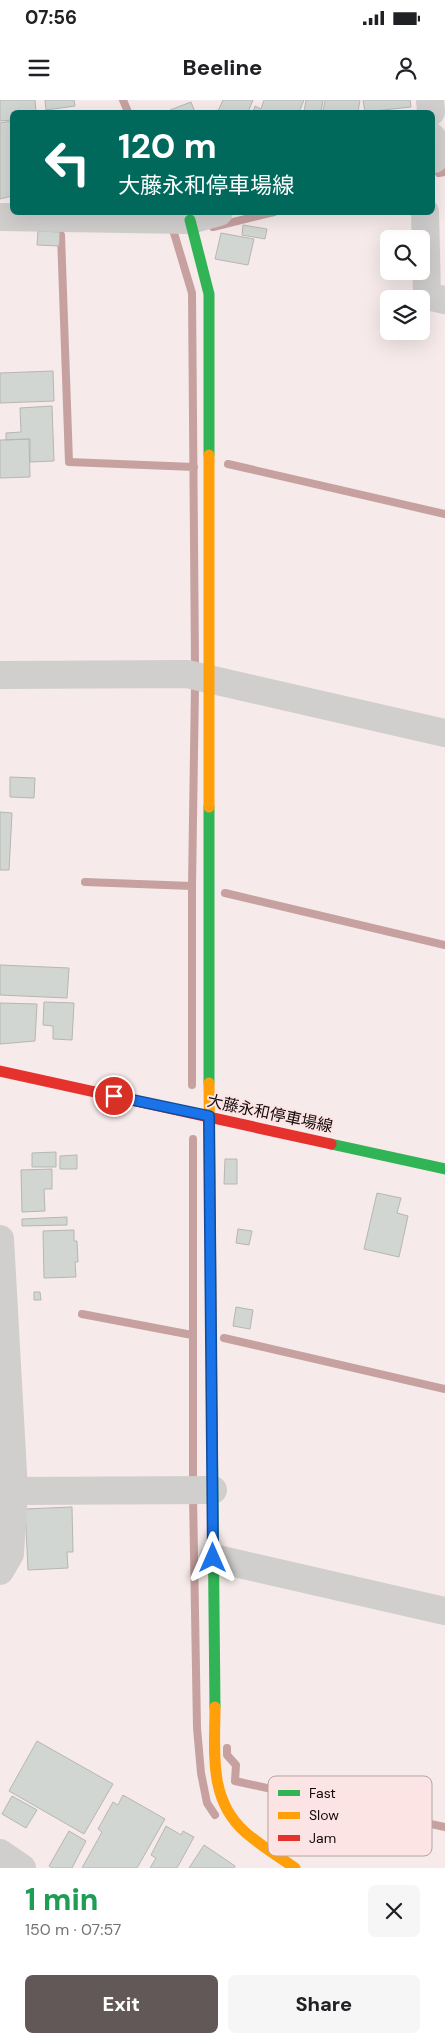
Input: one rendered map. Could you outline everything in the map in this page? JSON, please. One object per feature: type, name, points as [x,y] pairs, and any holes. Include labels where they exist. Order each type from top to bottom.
[{"type":"street","points":[[0,217],[190,220],[208,215]]},
{"type":"street","points":[[425,215],[427,296],[445,300]]},
{"type":"street","points":[[190,220],[209,294],[209,1116],[215,1753],[217,1780],[223,1803],[238,1826],[268,1848]]},
{"type":"street","points":[[0,675],[187,674],[445,732]]},
{"type":"street","name":"大藤永和停車場線","points":[[0,1071],[445,1169]]},
{"type":"street","points":[[0,1239],[14,1491],[10,1554],[0,1571]]},
{"type":"street","points":[[14,1491],[213,1490]]},
{"type":"street","points":[[213,1558],[445,1611]]},
{"type":"street","points":[[0,1853],[22,1868]]},
{"type":"street","points":[[279,1856],[295,1868]]},
{"type":"building","points":[[0,100],[35,100],[36,110],[10,110],[10,120],[0,121]]},
{"type":"building","points":[[45,100],[74,100],[75,106],[46,110]]},
{"type":"building","points":[[223,100],[253,100],[249,110],[218,110]]},
{"type":"building","points":[[264,100],[304,100],[300,110],[254,110],[255,106],[261,109]]},
{"type":"building","points":[[306,100],[323,100],[321,110],[304,110]]},
{"type":"building","points":[[325,100],[360,100],[358,110],[323,110]]},
{"type":"building","points":[[363,100],[410,100],[411,107],[383,110],[365,110]]},
{"type":"building","points":[[191,102],[194,110],[170,110]]},
{"type":"building","points":[[10,121],[10,196],[0,199],[0,123]]},
{"type":"building","points":[[243,225],[267,229],[265,239],[242,235]]},
{"type":"building","points":[[38,231],[60,232],[59,246],[37,245]]},
{"type":"building","points":[[221,233],[254,239],[248,265],[215,259]]},
{"type":"building","points":[[53,371],[54,401],[0,403],[0,373]]},
{"type":"building","points":[[52,406],[54,461],[30,462],[30,439],[6,440],[6,433],[21,432],[20,408]]},
{"type":"building","points":[[29,439],[30,477],[0,478],[0,440]]},
{"type":"building","points":[[10,777],[35,778],[34,798],[10,797]]},
{"type":"building","points":[[0,812],[12,813],[9,870],[0,870]]},
{"type":"building","points":[[0,965],[69,968],[67,998],[0,995]]},
{"type":"building","points":[[44,1002],[74,1003],[72,1040],[53,1039],[53,1026],[43,1025]]},
{"type":"building","points":[[0,1003],[37,1004],[35,1041],[0,1044]]},
{"type":"building","points":[[56,1152],[56,1167],[32,1167],[32,1153]]},
{"type":"building","points":[[77,1155],[77,1169],[60,1169],[60,1156]]},
{"type":"building","points":[[225,1159],[237,1159],[237,1184],[224,1184]]},
{"type":"building","points":[[52,1169],[52,1189],[44,1189],[45,1211],[22,1212],[21,1170]]},
{"type":"building","points":[[377,1193],[401,1198],[397,1213],[408,1216],[399,1257],[364,1249]]},
{"type":"building","points":[[67,1217],[67,1225],[22,1226],[22,1219]]},
{"type":"building","points":[[238,1229],[252,1231],[249,1245],[236,1243]]},
{"type":"building","points":[[74,1230],[74,1241],[77,1241],[78,1262],[75,1262],[76,1277],[44,1278],[43,1231]]},
{"type":"building","points":[[34,1292],[40,1292],[41,1300],[34,1300]]},
{"type":"building","points":[[236,1307],[253,1310],[250,1329],[233,1326]]},
{"type":"building","points":[[72,1507],[73,1552],[67,1552],[68,1568],[28,1570],[25,1509]]},
{"type":"building","points":[[37,1741],[113,1784],[84,1834],[9,1791]]},
{"type":"building","points":[[123,1795],[165,1819],[137,1868],[82,1868],[102,1832],[98,1829],[113,1802],[118,1805]]},
{"type":"building","points":[[12,1796],[37,1810],[26,1828],[2,1814]]},
{"type":"building","points":[[166,1826],[181,1835],[183,1831],[194,1837],[177,1868],[150,1868],[156,1858],[151,1855]]},
{"type":"building","points":[[69,1831],[86,1841],[72,1868],[52,1868],[49,1866]]},
{"type":"building","points":[[204,1845],[235,1866],[234,1868],[189,1868]]},
{"type":"waterway","points":[[123,100],[127,110]]},
{"type":"waterway","points":[[439,173],[445,172]]},
{"type":"waterway","points":[[213,227],[262,215]]},
{"type":"waterway","points":[[174,233],[192,293],[195,664]]},
{"type":"waterway","points":[[61,235],[69,462],[194,467]]},
{"type":"waterway","points":[[228,464],[445,514]]},
{"type":"waterway","points":[[192,1085],[195,686]]},
{"type":"waterway","points":[[85,882],[192,886]]},
{"type":"waterway","points":[[225,893],[445,945]]},
{"type":"waterway","points":[[193,1139],[193,1479]]},
{"type":"waterway","points":[[82,1314],[192,1335]]},
{"type":"waterway","points":[[224,1338],[445,1389]]},
{"type":"waterway","points":[[193,1495],[197,1728],[201,1773],[207,1803],[215,1815]]},
{"type":"waterway","points":[[227,1748],[227,1755],[236,1765],[235,1781],[268,1788]]},
{"type":"waterway","points":[[432,1824],[445,1827]]},
{"type":"traffic: fast","points":[[190,220],[209,294],[209,455]]},
{"type":"traffic: fast","points":[[209,807],[209,1083]]},
{"type":"traffic: fast","points":[[331,1144],[445,1169]]},
{"type":"traffic: fast","points":[[212,1410],[215,1707]]},
{"type":"traffic: slow","points":[[209,455],[209,807]]},
{"type":"traffic: slow","points":[[209,1083],[212,1410]]},
{"type":"traffic: slow","points":[[215,1707],[215,1758],[219,1790],[233,1819],[245,1832],[268,1849]]},
{"type":"traffic: slow","points":[[278,1856],[295,1868]]},
{"type":"traffic: jam","points":[[0,1071],[331,1144]]},
{"type":"route","points":[[114,1096],[209,1116],[213,1558]]}]
